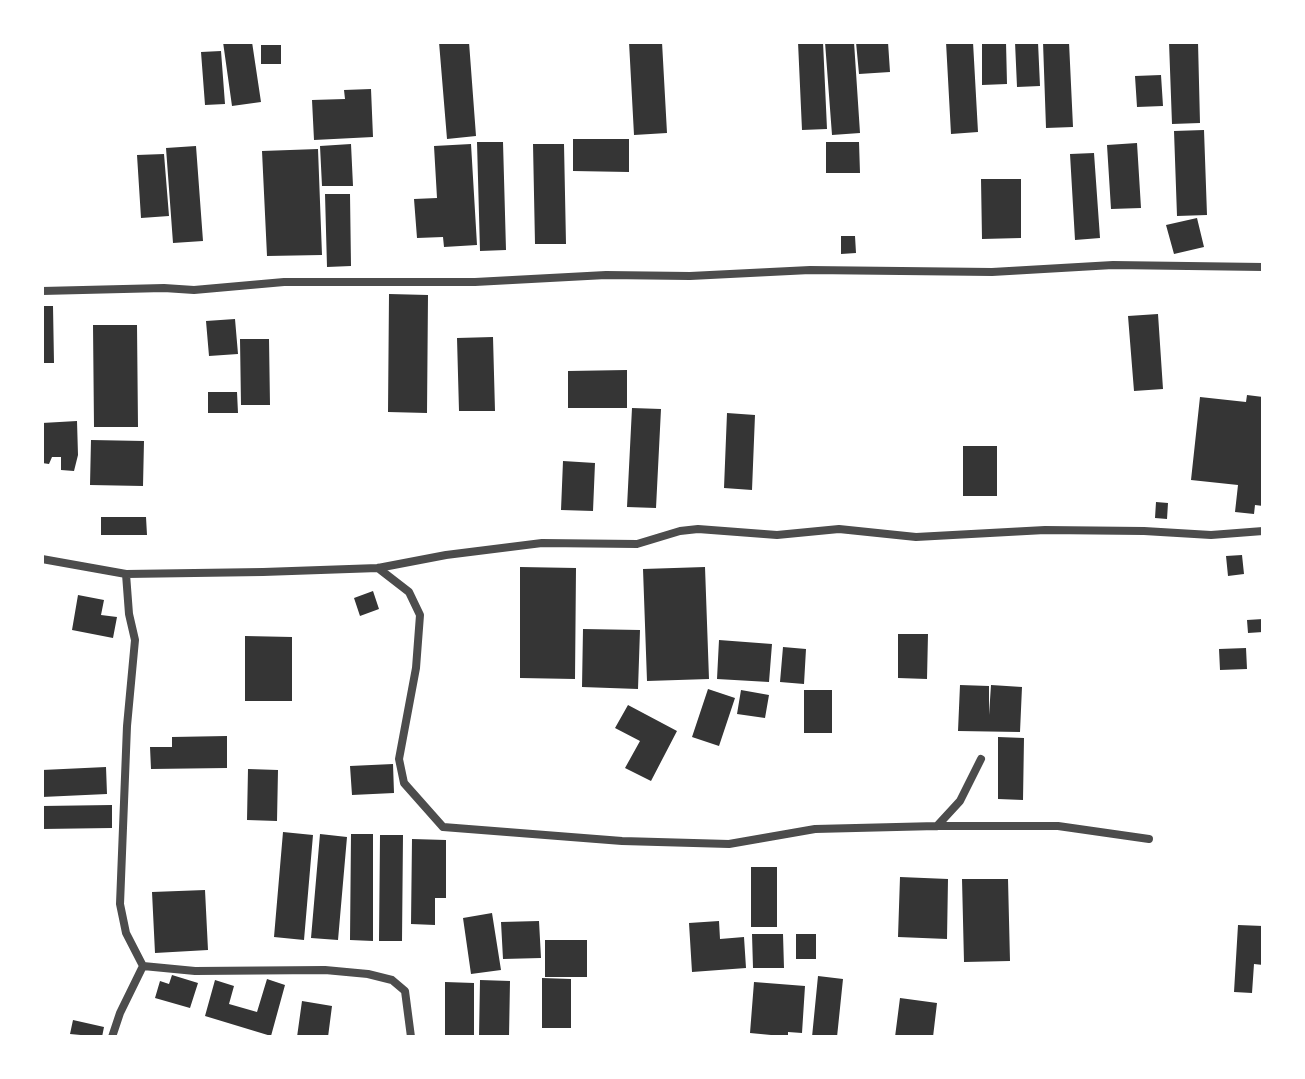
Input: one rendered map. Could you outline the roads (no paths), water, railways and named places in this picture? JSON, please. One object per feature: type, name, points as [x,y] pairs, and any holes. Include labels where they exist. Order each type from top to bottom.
[{"type":"street","points":[[42,291],[194,290],[284,282],[475,282],[810,270],[992,272],[1113,265],[1263,267]]},
{"type":"street","points":[[42,559],[126,574],[378,568],[446,555],[542,543],[637,544],[698,529],[777,535],[839,529],[916,537],[1045,530],[1158,531],[1211,535],[1263,531]]},
{"type":"street","points":[[378,568],[409,592],[420,615],[416,668],[399,759],[404,783],[443,827],[622,841],[729,844],[815,829],[937,826],[1058,826],[1149,839]]},
{"type":"street","points":[[126,574],[129,614],[135,640],[127,726],[120,904],[126,933],[143,966]]},
{"type":"street","points":[[937,826],[960,801],[981,759]]},
{"type":"street","points":[[112,1037],[143,966]]},
{"type":"street","points":[[143,966],[195,971],[325,970],[392,980],[405,991],[411,1037]]}]
